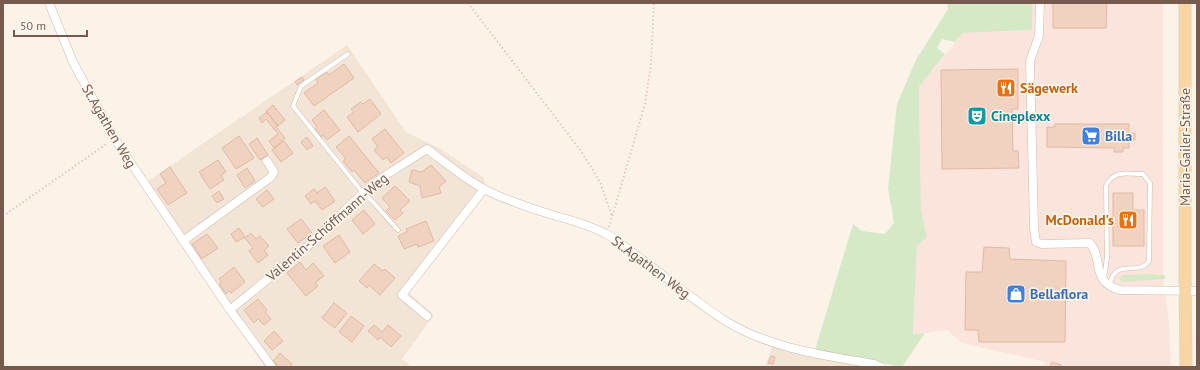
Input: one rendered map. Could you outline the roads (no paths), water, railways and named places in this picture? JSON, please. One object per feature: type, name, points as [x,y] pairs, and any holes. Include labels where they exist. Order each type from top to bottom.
[{"type":"main road","name":"Maria-Gailer-Straße","points":[[1185,3],[1191,291],[1186,367]]},
{"type":"street","name":"St.Agathen Weg","points":[[49,3],[73,62],[114,138],[230,310],[272,367]]},
{"type":"street","points":[[1040,3],[1039,36],[1030,61],[1034,228],[1036,242],[1042,244],[1090,243],[1095,252],[1099,270],[1107,284],[1120,290],[1191,291]]},
{"type":"street","name":"St.Agathen Weg","points":[[427,149],[484,189],[543,212],[587,224],[608,234],[695,300],[744,332],[805,351],[876,366]]},
{"type":"street","name":"Valentin-Schöffmann-Weg","points":[[230,310],[309,245],[363,193],[384,176],[427,149]]},
{"type":"street","points":[[183,241],[271,177],[274,172],[267,162]]},
{"type":"street","points":[[427,316],[402,295],[484,189]]},
{"type":"lane","points":[[348,54],[301,86],[293,106],[363,193],[398,230]]},
{"type":"lane","points":[[1116,174],[1143,174],[1150,183],[1149,261],[1142,267],[1122,269],[1115,272],[1107,284],[1106,186],[1110,179],[1116,174]]},
{"type":"place","name":"Sägewerk","points":[[1006,88]]},
{"type":"place","name":"Cineplexx","points":[[977,116]]},
{"type":"place","name":"Billa","points":[[1091,136]]},
{"type":"place","name":"McDonald's","points":[[1128,220]]},
{"type":"place","name":"Bellaflora","points":[[1016,294]]}]
